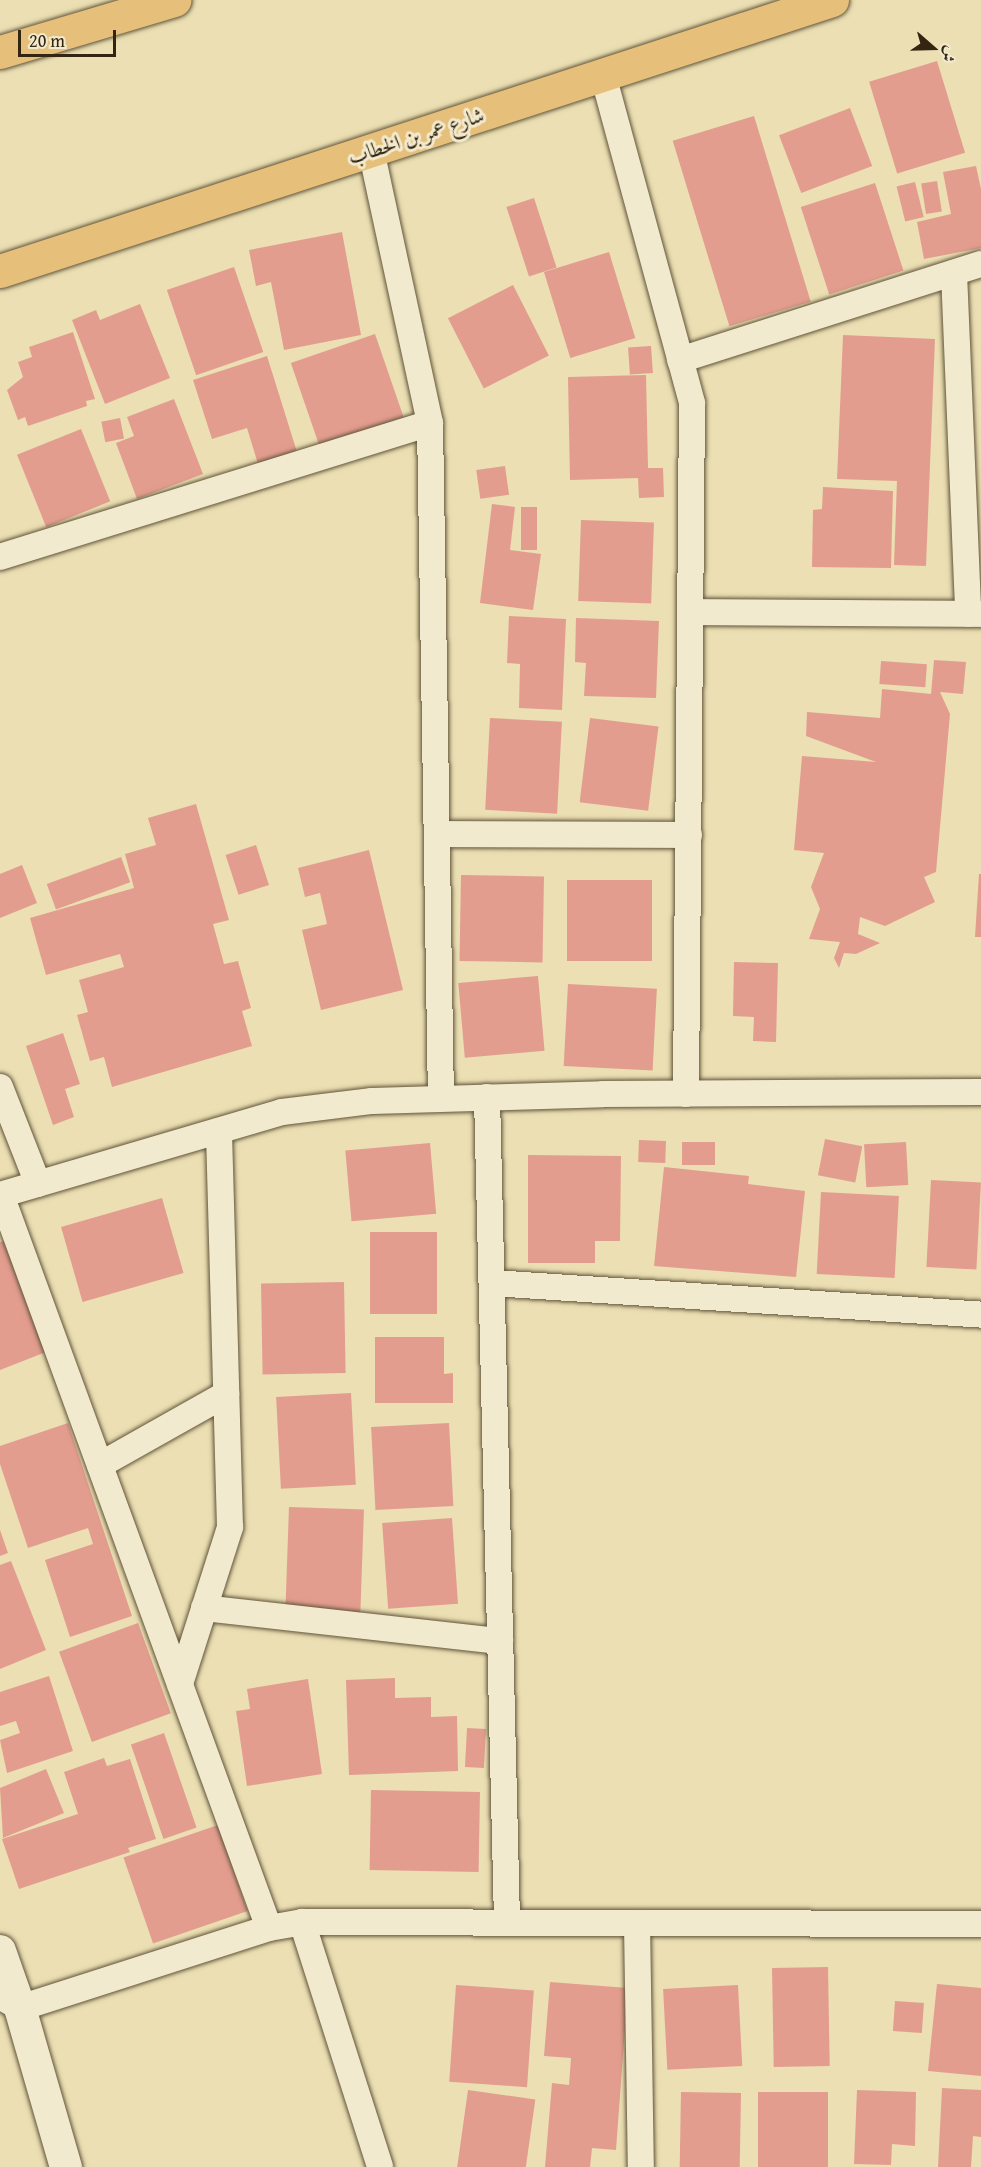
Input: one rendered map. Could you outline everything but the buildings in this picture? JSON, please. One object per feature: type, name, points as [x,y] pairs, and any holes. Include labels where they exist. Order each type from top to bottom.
[{"type":"main road","points":[[0,52],[174,0]]},
{"type":"main road","name":"شارع عمر بن الخطاب","points":[[0,271],[832,0]]},
{"type":"street","points":[[603,75],[692,403],[693,612],[686,1094]]},
{"type":"street","points":[[371,150],[430,423],[441,1098]]},
{"type":"street","points":[[680,360],[981,264]]},
{"type":"street","points":[[693,612],[974,614],[954,273]]},
{"type":"street","points":[[0,557],[430,423]]},
{"type":"street","points":[[437,834],[689,835]]},
{"type":"street","points":[[0,1087],[38,1184]]},
{"type":"street","points":[[269,1928],[0,1195],[282,1113],[372,1101],[686,1094],[981,1092]]},
{"type":"street","points":[[488,1097],[507,1922]]},
{"type":"street","points":[[180,1684],[230,1527],[219,1131]]},
{"type":"street","points":[[492,1283],[981,1315]]},
{"type":"street","points":[[100,1465],[226,1394]]},
{"type":"street","points":[[204,1608],[500,1641]]},
{"type":"street","points":[[302,1922],[380,2167]]},
{"type":"street","points":[[10,2002],[269,1928],[302,1922],[981,1924]]},
{"type":"street","points":[[637,1923],[641,2167]]},
{"type":"street","points":[[0,1951],[10,2002],[66,2167]]}]
